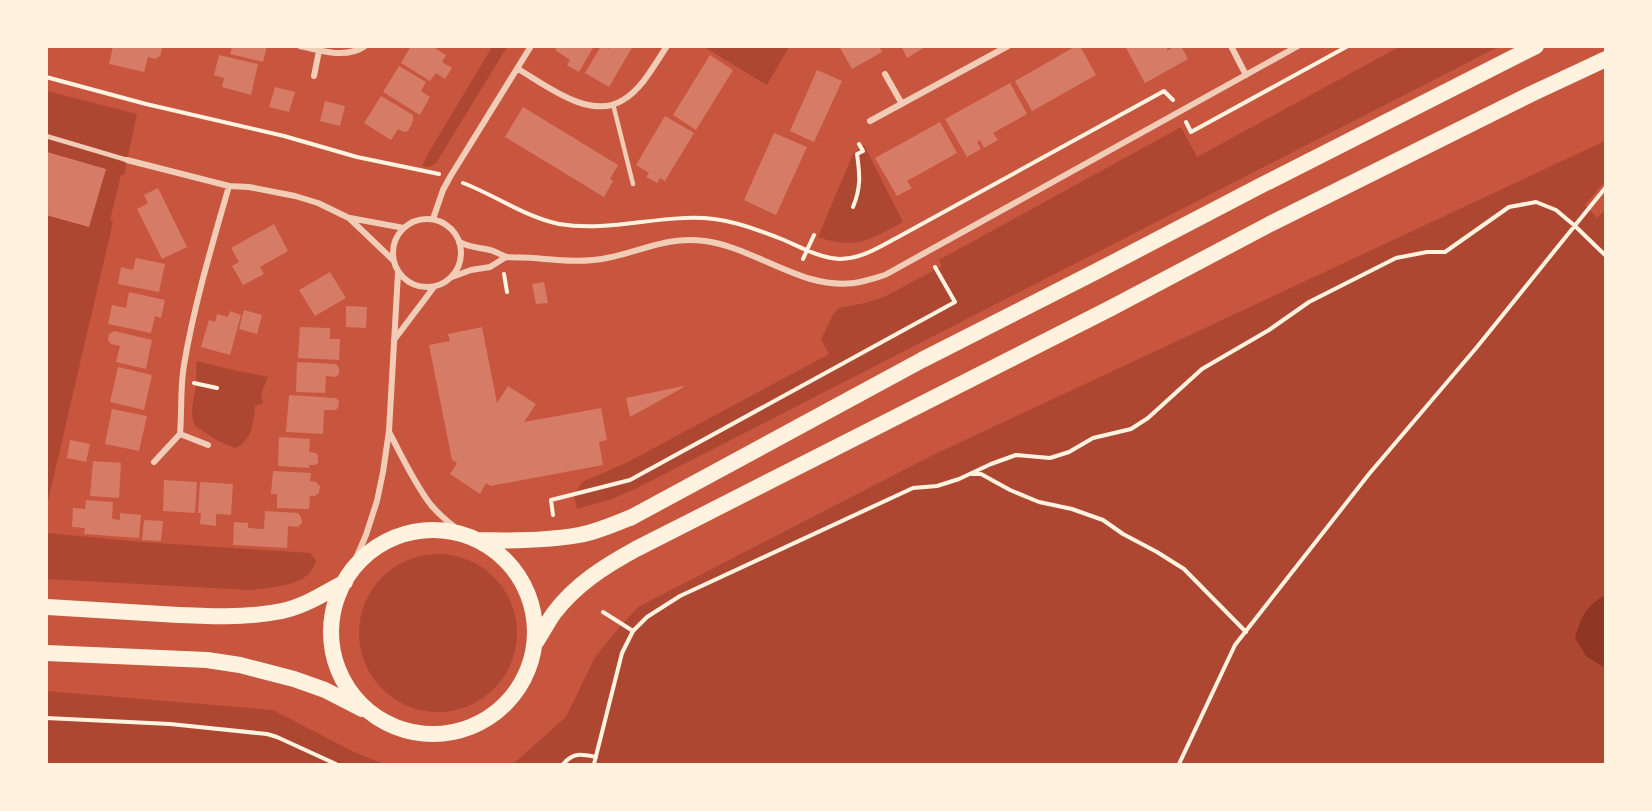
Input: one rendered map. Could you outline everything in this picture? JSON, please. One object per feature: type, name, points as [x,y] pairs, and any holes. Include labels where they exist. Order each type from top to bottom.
[{"type":"highway","points":[[46,607],[182,615],[260,615],[308,602],[348,576],[372,551],[404,534],[438,530],[472,538],[537,540],[580,535],[602,529],[632,517],[922,360],[1536,46]]},
{"type":"highway","points":[[534,645],[555,612],[572,592],[615,560],[1111,308],[1270,224],[1605,59]]},
{"type":"highway","points":[[46,652],[207,660],[240,665],[315,687],[406,730],[431,734],[454,732],[474,725],[493,714],[510,699],[522,681],[534,645],[535,624],[532,608],[519,577],[506,561],[472,538]]},
{"type":"highway","points":[[348,576],[337,597],[332,618],[334,657],[342,679],[353,695],[371,713]]},
{"type":"street","points":[[300,46],[319,51],[346,53],[358,51],[364,46]]},
{"type":"street","points":[[433,219],[450,177],[531,46]]},
{"type":"street","points":[[518,69],[575,101],[601,107],[623,101],[632,93],[667,46]]},
{"type":"street","points":[[870,121],[1008,46]]},
{"type":"street","points":[[1231,46],[1246,75]]},
{"type":"street","points":[[459,242],[473,248],[491,250],[507,256],[588,260],[608,258],[662,242],[682,239],[705,241],[738,249],[822,282],[837,284],[868,280],[885,275],[1298,46]]},
{"type":"street","points":[[314,76],[319,51]]},
{"type":"street","points":[[885,74],[902,104]]},
{"type":"street","points":[[127,160],[229,186],[249,187],[295,196],[318,203],[349,218],[404,228]]},
{"type":"street","points":[[154,462],[180,434],[182,380],[186,351],[198,297],[229,186]]},
{"type":"street","points":[[349,218],[393,260]]},
{"type":"street","points":[[451,278],[457,270],[461,251],[452,229],[433,219],[423,219],[412,222],[398,234],[394,242],[393,260],[398,273],[414,286],[434,287],[471,270],[490,267],[507,256]]},
{"type":"street","points":[[348,576],[366,535],[383,472],[389,431],[398,273]]},
{"type":"street","points":[[393,340],[434,287]]},
{"type":"street","points":[[389,431],[413,476],[432,505],[450,524],[472,538]]},
{"type":"street","points":[[180,434],[208,446]]},
{"type":"lane","points":[[613,105],[633,184]]},
{"type":"lane","points":[[46,136],[127,160]]},
{"type":"path","points":[[1191,132],[1348,46]]},
{"type":"path","points":[[46,77],[284,136],[357,158],[434,173]]},
{"type":"path","points":[[465,184],[532,215],[560,224],[616,225],[688,217],[715,219],[763,231],[806,251],[839,259],[866,254],[1164,91],[1171,98]]},
{"type":"path","points":[[853,207],[859,191],[860,170],[857,154],[863,151],[859,144]]},
{"type":"path","points":[[1179,765],[1235,645],[1369,474],[1477,347],[1605,187]]},
{"type":"path","points":[[594,765],[622,653],[633,631],[647,617],[680,596],[913,488],[937,486],[1016,455],[1050,458],[1069,452],[1093,438],[1131,429],[1148,418],[1202,369],[1269,330],[1309,302],[1396,258],[1427,252],[1445,252],[1509,207],[1536,202],[1556,210],[1605,256]]},
{"type":"path","points":[[803,259],[814,235]]},
{"type":"path","points":[[553,515],[551,500],[630,480],[955,302],[935,267]]},
{"type":"path","points":[[504,274],[507,292]]},
{"type":"path","points":[[182,380],[218,388]]},
{"type":"path","points":[[970,473],[981,474],[1010,490],[1039,502],[1072,509],[1102,520],[1184,569],[1246,632]]},
{"type":"path","points":[[603,612],[633,631]]},
{"type":"path","points":[[46,718],[170,724],[267,734],[277,736],[336,765]]},
{"type":"path","points":[[563,765],[579,753],[596,757]]},
{"type":"shaded area","points":[[789,46],[767,85],[704,47]]},
{"type":"shaded area","points":[[492,47],[507,47],[436,163],[429,167],[422,166],[429,152]]},
{"type":"shaded area","points":[[1399,47],[1498,47],[635,489],[612,499],[577,509],[574,495],[582,482],[626,463],[829,354],[821,339],[839,308],[884,297],[942,266],[939,260],[1181,127],[1197,157]]},
{"type":"shaded area","points":[[47,91],[137,114],[124,175],[121,175],[110,220],[113,222],[47,505]]},
{"type":"shaded area","points":[[1605,141],[1605,181],[1585,205],[1597,218],[1606,209],[1605,764],[513,764],[566,717],[595,657],[638,607],[931,456]]},
{"type":"shaded area","points":[[864,145],[903,222],[881,234],[853,243],[818,237],[853,154]]},
{"type":"shaded area","points":[[197,361],[268,377],[261,394],[263,403],[255,406],[248,436],[235,448],[218,441],[195,426],[192,411]]},
{"type":"shaded area","points":[[47,533],[310,553],[316,560],[307,576],[298,581],[249,590],[47,579]]},
{"type":"shaded area","points":[[438,554],[468,560],[482,567],[494,577],[504,589],[511,603],[517,633],[511,663],[504,677],[494,689],[482,699],[468,706],[438,712],[408,706],[394,699],[382,689],[372,677],[365,663],[359,633],[365,603],[372,589],[382,577],[394,567],[408,560]]},
{"type":"shaded area","points":[[1605,595],[1605,668],[1586,656],[1575,638],[1585,612]]},
{"type":"shaded area","points":[[46,691],[273,710],[352,751],[383,764],[47,764]]},
{"type":"building","points":[[113,46],[160,46],[162,49],[160,56],[155,59],[148,57],[144,72],[109,64]]},
{"type":"building","points":[[232,46],[267,46],[263,62],[230,54]]},
{"type":"building","points":[[411,46],[432,46],[446,55],[442,62],[452,68],[445,79],[436,73],[430,81],[401,63]]},
{"type":"building","points":[[558,46],[594,46],[579,72],[567,65],[570,60],[555,50]]},
{"type":"building","points":[[601,46],[609,49],[611,46],[633,46],[609,87],[585,73]]},
{"type":"building","points":[[839,46],[879,46],[882,52],[852,69]]},
{"type":"building","points":[[901,46],[927,46],[907,58]]},
{"type":"building","points":[[1076,46],[1080,46],[1096,75],[1032,111],[1015,81]]},
{"type":"building","points":[[1125,46],[1172,46],[1167,51],[1175,46],[1181,46],[1188,59],[1145,83]]},
{"type":"building","points":[[219,55],[258,64],[251,95],[222,87],[224,78],[214,75]]},
{"type":"building","points":[[710,55],[733,70],[696,130],[673,115]]},
{"type":"building","points":[[399,66],[426,82],[421,91],[430,97],[420,115],[383,92]]},
{"type":"building","points":[[817,70],[842,81],[814,142],[790,131]]},
{"type":"building","points":[[1010,83],[1027,114],[993,133],[998,140],[984,148],[980,140],[977,142],[981,149],[967,157],[945,119]]},
{"type":"building","points":[[275,87],[295,92],[289,112],[269,107]]},
{"type":"building","points":[[381,96],[413,115],[408,131],[398,129],[391,140],[364,123]]},
{"type":"building","points":[[325,101],[345,106],[340,126],[320,121]]},
{"type":"building","points":[[523,107],[618,165],[610,179],[613,181],[604,197],[505,137]]},
{"type":"building","points":[[665,116],[694,133],[665,181],[660,178],[657,183],[646,177],[649,173],[636,165]]},
{"type":"building","points":[[940,122],[957,153],[907,181],[912,188],[897,196],[875,158]]},
{"type":"building","points":[[774,133],[807,147],[776,215],[744,200]]},
{"type":"building","points":[[47,152],[106,169],[89,227],[46,215]]},
{"type":"building","points":[[158,188],[187,247],[162,259],[137,209],[148,203],[144,195]]},
{"type":"building","points":[[274,224],[288,251],[260,267],[264,274],[243,285],[232,266],[239,262],[231,248]]},
{"type":"building","points":[[136,258],[165,264],[159,292],[118,284],[121,267],[133,270]]},
{"type":"building","points":[[330,272],[346,298],[315,316],[299,290]]},
{"type":"building","points":[[544,282],[548,303],[536,304],[532,284]]},
{"type":"building","points":[[129,292],[165,300],[161,318],[155,316],[151,333],[108,324],[112,305],[126,308]]},
{"type":"building","points":[[346,306],[367,307],[366,328],[346,327]]},
{"type":"building","points":[[244,310],[262,315],[257,334],[239,329]]},
{"type":"building","points":[[230,311],[241,315],[230,355],[201,347],[209,320],[215,322],[217,314],[228,317]]},
{"type":"building","points":[[300,327],[330,328],[330,339],[340,339],[339,360],[298,358]]},
{"type":"building","points":[[482,327],[497,403],[508,386],[536,404],[524,422],[601,408],[607,440],[599,442],[603,465],[490,486],[486,483],[480,494],[450,474],[457,463],[452,460],[429,345],[450,341],[448,334]]},
{"type":"building","points":[[114,331],[152,340],[146,369],[116,362],[120,346],[111,344],[108,340],[109,334]]},
{"type":"building","points":[[297,362],[336,364],[339,374],[336,377],[326,376],[325,393],[296,392]]},
{"type":"building","points":[[118,367],[152,375],[144,410],[110,402]]},
{"type":"building","points":[[684,387],[630,417],[626,398]]},
{"type":"building","points":[[289,395],[336,398],[339,401],[338,408],[335,410],[324,410],[323,434],[286,432]]},
{"type":"building","points":[[112,409],[147,416],[139,451],[105,444]]},
{"type":"building","points":[[279,437],[310,439],[309,452],[316,453],[318,463],[309,465],[309,468],[278,466]]},
{"type":"building","points":[[70,440],[90,444],[86,462],[67,458]]},
{"type":"building","points":[[93,461],[121,463],[119,498],[90,496]]},
{"type":"building","points":[[273,471],[311,473],[310,481],[320,486],[319,493],[310,496],[309,509],[277,508],[277,494],[271,494]]},
{"type":"building","points":[[164,480],[197,482],[195,513],[163,511]]},
{"type":"building","points":[[200,482],[233,484],[231,515],[216,514],[216,526],[200,524],[201,513],[198,513]]},
{"type":"building","points":[[86,500],[113,502],[112,519],[120,520],[120,513],[141,515],[139,538],[84,534],[85,528],[72,527],[73,508],[85,509]]},
{"type":"building","points":[[265,511],[298,513],[301,517],[302,523],[298,527],[288,526],[287,548],[233,545],[234,522],[248,523],[248,528],[264,529]]},
{"type":"building","points":[[144,520],[163,521],[161,541],[142,540]]}]
